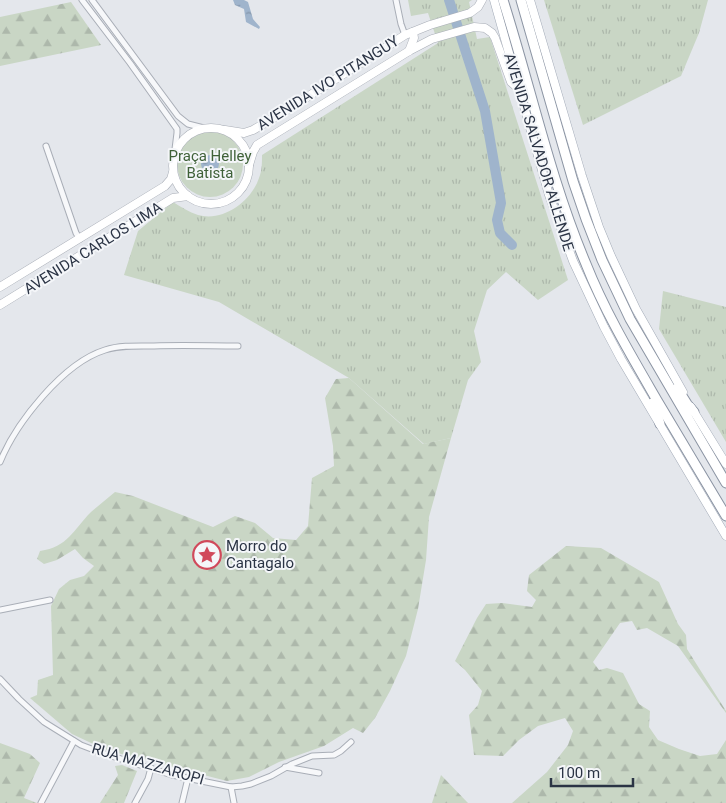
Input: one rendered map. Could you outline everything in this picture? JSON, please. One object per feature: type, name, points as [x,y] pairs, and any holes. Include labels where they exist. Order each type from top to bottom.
[{"type":"highway","name":"AVENIDA SALVADOR ALLENDE","points":[[503,0],[570,226],[586,266],[626,349],[726,516]]},
{"type":"highway","name":"AVENIDA SALVADOR ALLENDE","points":[[521,0],[580,204],[602,260],[630,319],[726,483]]},
{"type":"highway","points":[[528,0],[530,12],[535,18]]},
{"type":"highway","points":[[630,319],[636,323],[694,412]]},
{"type":"highway","points":[[626,349],[626,354],[656,411],[660,424]]},
{"type":"street","points":[[82,0],[177,129],[173,170],[178,185],[188,196],[197,202],[208,204],[228,200],[237,194],[244,185],[249,165],[247,154],[240,140],[224,130],[188,124],[178,116],[154,81],[92,0]]},
{"type":"street","points":[[396,0],[405,36]]},
{"type":"street","name":"AVENIDA IVO PITANGUY","points":[[224,130],[244,133],[253,130],[405,36],[430,25],[472,12],[482,0]]},
{"type":"street","name":"AVENIDA SALVADOR ALLENDE","points":[[494,0],[549,195],[573,261],[621,359],[726,536]]},
{"type":"street","points":[[535,18],[582,176],[611,256],[647,330],[726,464]]},
{"type":"street","name":"AVENIDA IVO PITANGUY","points":[[249,165],[254,148],[257,145],[409,51],[432,39],[476,27],[485,28],[495,38],[511,82],[518,89]]},
{"type":"street","points":[[409,51],[413,40],[413,32]]},
{"type":"street","points":[[174,157],[178,146],[184,139],[204,128]]},
{"type":"street","points":[[46,146],[76,233],[80,239]]},
{"type":"street","name":"AVENIDA CARLOS LIMA","points":[[0,287],[165,186],[171,179],[173,170]]},
{"type":"street","name":"AVENIDA CARLOS LIMA","points":[[0,305],[174,198],[188,196]]},
{"type":"street","points":[[0,462],[10,442],[35,404],[70,370],[92,355],[105,350],[129,346],[238,346]]},
{"type":"street","points":[[0,610],[50,600]]},
{"type":"street","name":"RUA MAZZAROPI","points":[[0,679],[44,722],[89,748],[172,775],[236,787],[271,776],[285,767],[312,756],[334,755],[341,752],[351,742]]},
{"type":"street","points":[[41,803],[74,741]]},
{"type":"street","points":[[285,767],[319,774]]},
{"type":"street","points":[[135,803],[148,779],[151,768]]},
{"type":"street","points":[[182,803],[188,778]]},
{"type":"street","points":[[231,786],[234,803]]},
{"type":"green space","points":[[408,0],[472,0],[469,2],[477,39],[490,37],[568,280],[538,300],[506,272],[487,290],[474,331],[481,362],[468,380],[451,438],[424,444],[349,378],[219,302],[124,275],[138,231],[173,202],[195,214],[207,216],[217,216],[235,208],[250,195],[255,187],[261,173],[262,155],[438,43],[428,13],[411,16]]},
{"type":"green space","points":[[544,0],[708,0],[699,33],[681,76],[583,125]]},
{"type":"green space","points":[[71,2],[101,45],[0,66],[0,17]]},
{"type":"green space","name":"Praça Helley Batista","points":[[210,131],[222,134],[233,141],[240,152],[243,164],[240,176],[233,187],[222,194],[210,197],[198,194],[187,187],[180,176],[177,164],[180,152],[187,141],[198,134]]},
{"type":"green space","points":[[663,291],[726,307],[726,442],[659,329]]},
{"type":"green space","points":[[349,378],[423,444],[451,438],[429,517],[426,560],[418,609],[406,656],[375,718],[363,733],[353,728],[324,746],[279,762],[249,777],[227,781],[106,750],[72,734],[30,698],[37,695],[38,680],[53,675],[51,606],[59,589],[70,580],[84,576],[94,566],[75,549],[57,560],[44,564],[37,559],[40,551],[64,542],[91,512],[115,492],[133,496],[213,527],[235,516],[255,523],[273,538],[296,540],[308,526],[312,478],[334,466],[333,446],[325,398],[336,379]]},
{"type":"green space","points":[[566,546],[601,548],[659,582],[678,624],[686,635],[687,649],[726,713],[678,646],[647,628],[637,630],[632,621],[620,623],[593,662],[599,670],[607,668],[623,673],[639,704],[650,711],[649,727],[658,740],[700,756],[717,754],[726,740],[726,803],[512,803],[547,772],[568,745],[573,731],[565,718],[538,726],[519,740],[503,756],[474,755],[469,715],[478,705],[482,691],[455,661],[486,604],[502,603],[532,607],[536,600],[527,591],[529,575]]},
{"type":"green space","points":[[0,743],[30,754],[40,763],[24,798],[37,803],[0,803]]},
{"type":"green space","points":[[122,765],[137,771],[124,803],[100,803],[118,775],[115,766]]},
{"type":"green space","points":[[441,775],[468,803],[432,803]]},
{"type":"water","points":[[233,0],[248,2],[253,19],[260,27],[259,29],[246,22],[244,9],[235,5]]},
{"type":"water","points":[[210,155],[216,158],[219,164],[216,170],[210,173],[204,170],[201,164],[204,158]]},
{"type":"waterway","points":[[449,0],[485,111],[501,203],[497,220],[500,233],[512,245]]},
{"type":"place","name":"Morro do Cantagalo","points":[[207,555]]}]
